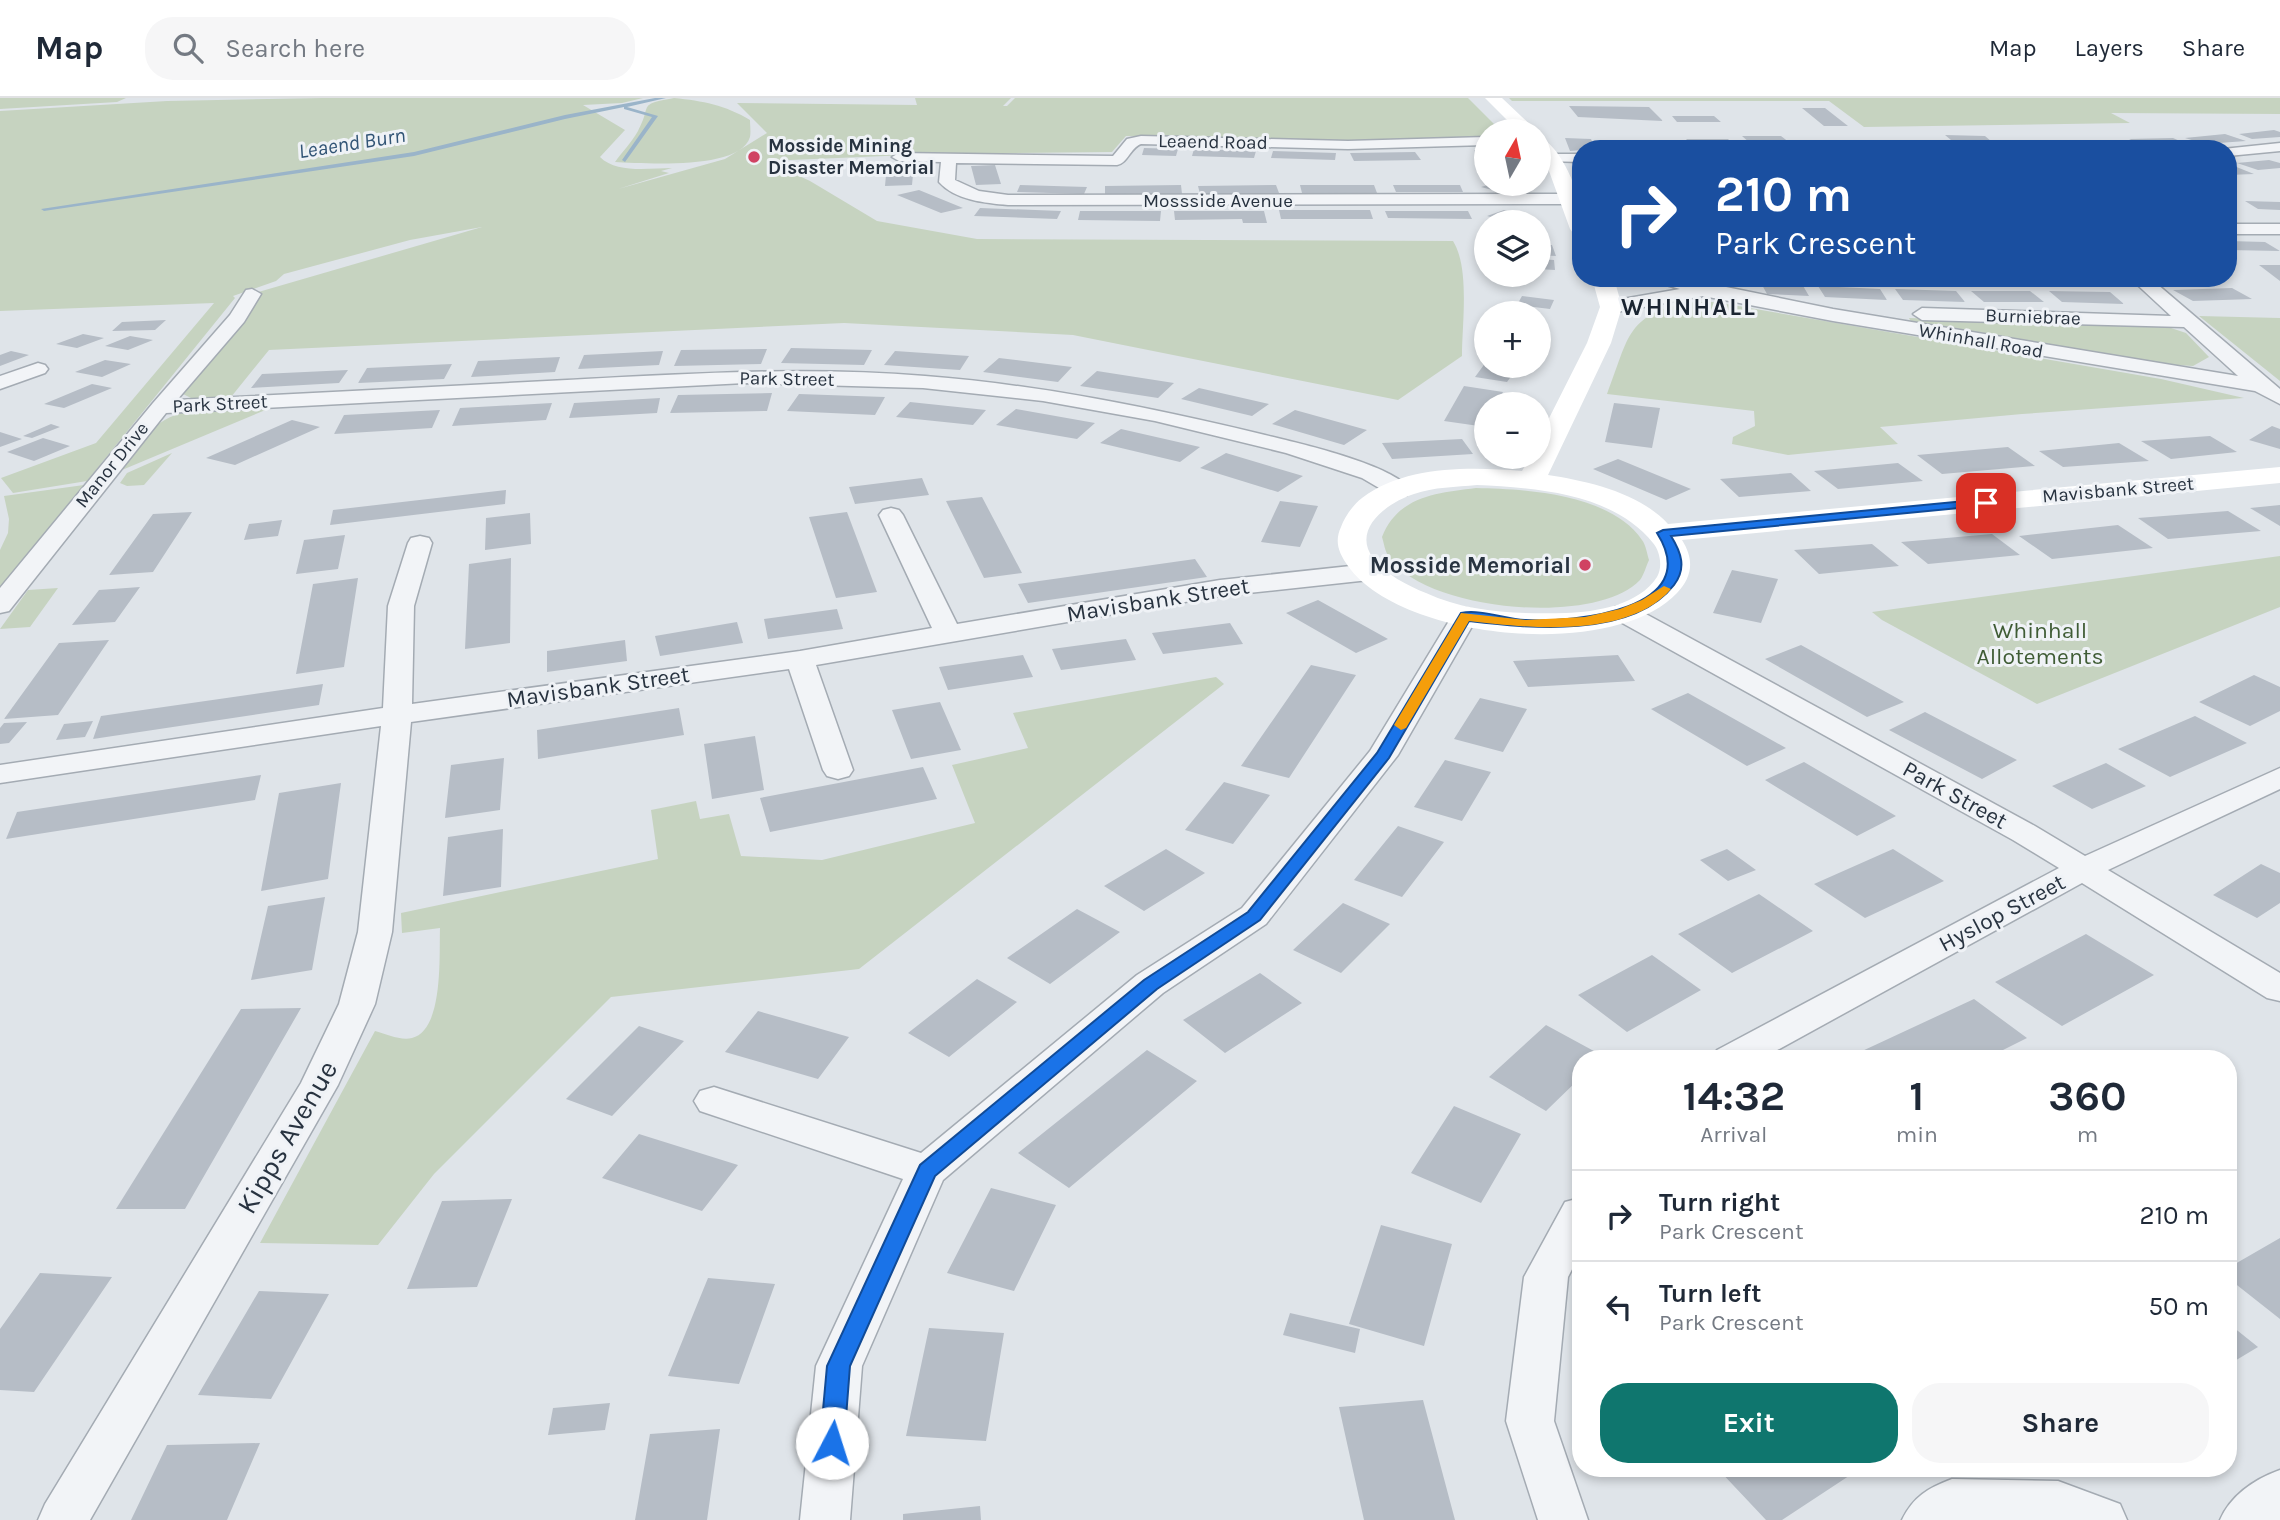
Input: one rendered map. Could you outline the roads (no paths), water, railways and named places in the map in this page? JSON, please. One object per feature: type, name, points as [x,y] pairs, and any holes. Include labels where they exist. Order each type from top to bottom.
[{"type":"street","points":[[1493,98],[1515,119]]},
{"type":"street","name":"Leaend Road","points":[[949,158],[1117,161],[1132,142],[1141,140],[1348,145],[1474,141]]},
{"type":"street","points":[[2237,151],[2280,147]]},
{"type":"street","points":[[1551,157],[1572,211]]},
{"type":"street","points":[[899,158],[949,158]]},
{"type":"street","name":"Mossside Avenue","points":[[949,158],[947,182],[954,188],[982,198],[1008,200],[1567,199]]},
{"type":"street","points":[[1553,159],[1572,158]]},
{"type":"street","points":[[2237,229],[2280,229]]},
{"type":"street","name":"Whinhall Road","points":[[1692,287],[1833,315],[2261,386]]},
{"type":"street","points":[[2149,287],[2261,386],[2280,398]]},
{"type":"street","points":[[1532,480],[1583,380],[1607,290]]},
{"type":"street","name":"Whinhall Road","points":[[1607,290],[1702,290]]},
{"type":"street","name":"Manor Drive","points":[[0,605],[160,407],[237,318],[252,295]]},
{"type":"street","name":"Burniebrae","points":[[1833,315],[1916,314],[2190,322]]},
{"type":"street","points":[[0,383],[38,369]]},
{"type":"street","name":"Park Street","points":[[160,407],[745,377],[923,383],[1042,395],[1155,415],[1293,448],[1370,473],[1399,490]]},
{"type":"street","name":"Mavisbank Street","points":[[1663,533],[2280,475]]},
{"type":"street","points":[[1451,478],[1532,480],[1578,489],[1619,503],[1651,522],[1663,533],[1674,550],[1676,564],[1673,579],[1662,592],[1646,603],[1624,612],[1585,621],[1526,624],[1465,616],[1426,605],[1393,590],[1369,572],[1361,563],[1351,541],[1355,521],[1372,503],[1399,490],[1451,478]]},
{"type":"street","points":[[891,515],[948,633]]},
{"type":"street","points":[[397,715],[401,606],[420,543]]},
{"type":"street","name":"Mavisbank Street","points":[[0,774],[800,659],[1220,588],[1369,572]]},
{"type":"street","name":"Park Street","points":[[1624,612],[2024,833],[2280,989]]},
{"type":"street","points":[[825,1520],[839,1366],[927,1171],[1150,984],[1254,916],[1384,755],[1465,616]]},
{"type":"street","points":[[800,659],[838,770]]},
{"type":"street","name":"Kipps Avenue","points":[[63,1520],[319,1085],[357,1004],[376,932],[397,715]]},
{"type":"street","name":"Hyslop Street","points":[[1747,1050],[2083,869],[2280,777]]},
{"type":"street","points":[[713,1101],[927,1171]]},
{"type":"street","points":[[1563,1520],[1530,1421],[1546,1277],[1572,1229]]},
{"type":"street","points":[[2245,1520],[2280,1492]]},
{"type":"street","points":[[1927,1520],[1952,1502],[2058,1504],[2102,1520]]},
{"type":"waterway","name":"Leaend Burn","points":[[44,209],[414,154],[565,117],[663,98]]},
{"type":"waterway","points":[[625,160],[655,116],[626,108]]},
{"type":"place","name":"Mosside Mining Disaster Memorial","points":[[754,157]]},
{"type":"place","name":"Mosside Memorial","points":[[1585,565]]},
{"type":"district","name":"WHINHALL","points":[[1689,307]]},
{"type":"park label","name":"Whinhall Allotements","points":[[2040,643]]}]
